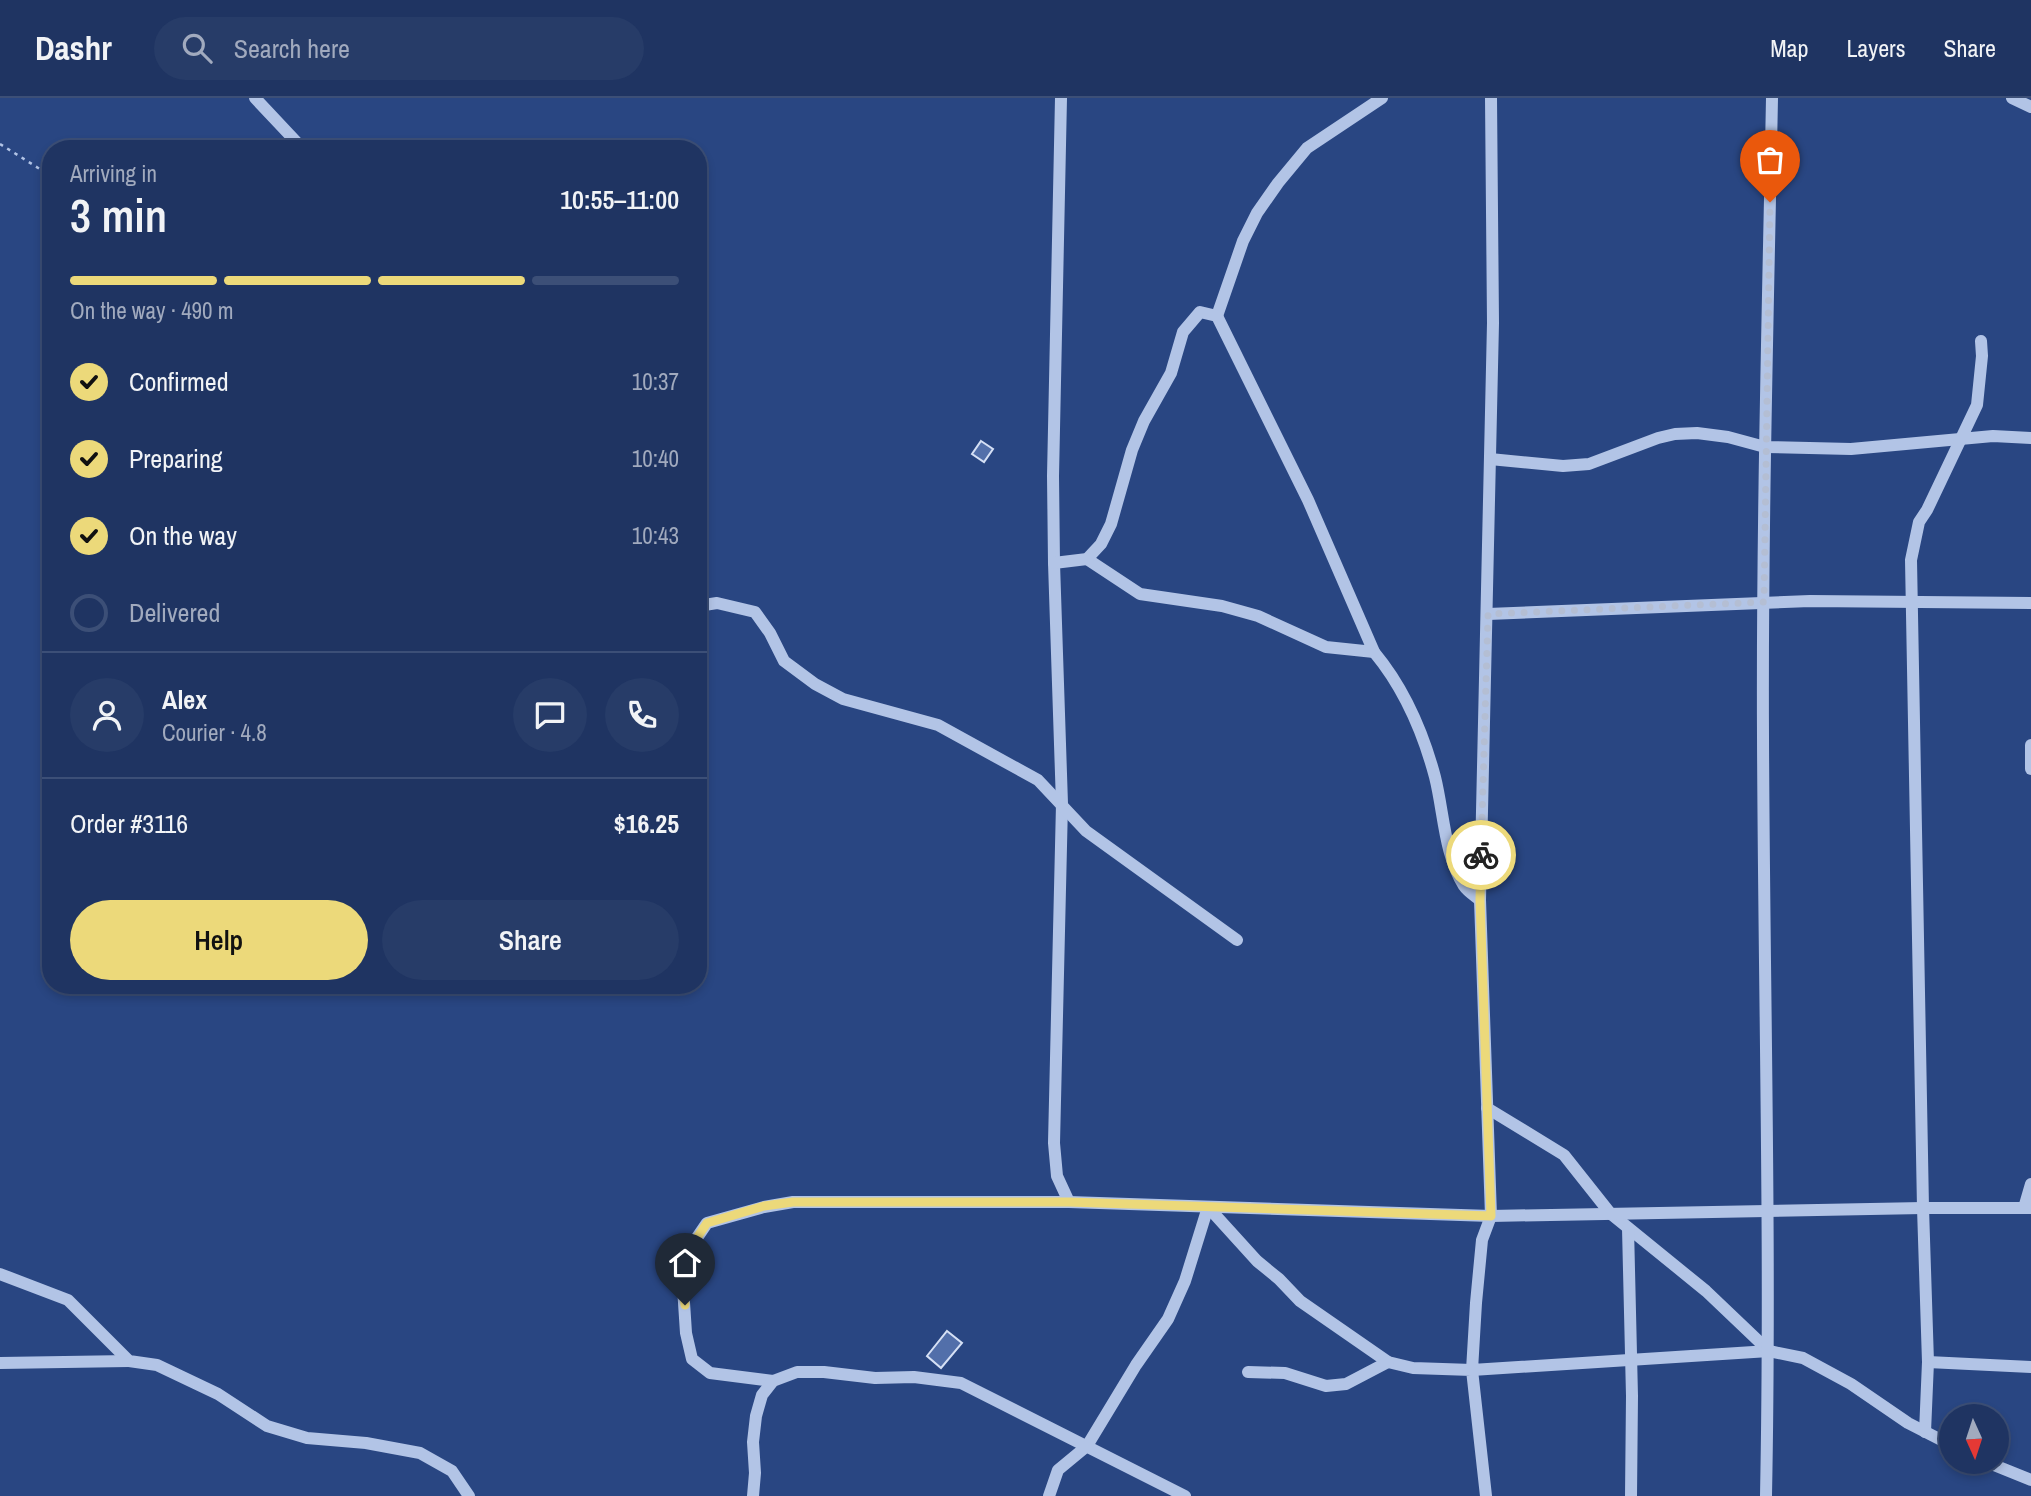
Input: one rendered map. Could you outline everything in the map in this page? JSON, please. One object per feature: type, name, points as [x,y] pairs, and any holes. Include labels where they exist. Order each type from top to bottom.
[{"type":"street","points":[[255,98],[295,140]]},
{"type":"street","points":[[1061,98],[1054,563],[1062,804],[1054,1143],[1057,1175],[1069,1202]]},
{"type":"street","points":[[1382,98],[1307,148],[1278,183],[1257,213],[1243,241],[1217,317],[1308,500],[1374,652],[1410,707],[1435,777],[1448,845],[1457,872],[1466,889],[1480,900]]},
{"type":"street","points":[[1486,1496],[1472,1370],[1475,1303],[1482,1240],[1491,1216],[1480,900],[1493,323],[1490,98]]},
{"type":"street","points":[[1766,1496],[1769,1211],[1763,737],[1772,98]]},
{"type":"street","points":[[2012,98],[2031,107]]},
{"type":"street","points":[[1054,563],[1087,559],[1101,544],[1111,524],[1132,450],[1144,421],[1171,373],[1183,332],[1200,312],[1217,317]]},
{"type":"street","points":[[1925,1432],[1928,1362],[1911,560],[1919,522],[1977,405],[1981,341]]},
{"type":"street","points":[[1490,459],[1563,466],[1589,464],[1658,438],[1697,433],[1728,437],[1765,447],[1851,449],[1993,436],[2031,438]]},
{"type":"street","points":[[1087,559],[1140,594],[1222,606],[1258,616],[1326,647],[1374,652]]},
{"type":"street","points":[[1488,614],[1810,601],[2031,603]]},
{"type":"street","points":[[707,605],[717,603],[755,612],[785,661],[815,684],[843,699],[938,725],[1038,780],[1086,831],[1237,940]]},
{"type":"street","points":[[2031,745],[2031,769]]},
{"type":"street","points":[[1488,1108],[1564,1155],[1610,1213],[1706,1291],[1769,1351]]},
{"type":"street","points":[[1185,1496],[1162,1490],[1087,1447],[961,1383],[914,1377],[875,1378],[824,1372],[797,1372],[773,1381],[710,1373],[692,1359],[686,1333],[682,1272],[692,1245],[707,1223],[764,1206],[793,1202],[1069,1202],[1491,1216],[2028,1208],[2031,1184]]},
{"type":"street","points":[[1208,1207],[1257,1261],[1300,1301],[1388,1362],[1413,1368],[1472,1370],[1769,1351],[1803,1358],[1851,1384],[1908,1423],[1939,1440]]},
{"type":"street","points":[[1049,1496],[1058,1470],[1087,1447],[1136,1365],[1168,1318],[1185,1281],[1208,1207]]},
{"type":"street","points":[[1628,1228],[1631,1496]]},
{"type":"street","points":[[0,1274],[68,1300],[129,1361]]},
{"type":"street","points":[[0,1363],[129,1361],[157,1365],[218,1394],[267,1426],[307,1438],[366,1443],[420,1453],[452,1471],[470,1496]]},
{"type":"street","points":[[1248,1372],[1285,1373],[1326,1386],[1346,1384],[1388,1362]]},
{"type":"street","points":[[1928,1362],[2031,1367]]},
{"type":"street","points":[[753,1496],[756,1416],[762,1395],[773,1381]]},
{"type":"street","points":[[2009,1471],[2031,1480]]},
{"type":"path","points":[[0,144],[42,170]]},
{"type":"building","points":[[981,441],[993,449],[984,462],[972,454]]},
{"type":"building","points":[[947,1331],[962,1343],[941,1368],[927,1356]]},
{"type":"way so far","points":[[1481,855],[1488,614],[1764,602],[1770,202]]},
{"type":"route","points":[[685,1305],[682,1272],[692,1245],[707,1223],[764,1206],[793,1202],[1069,1202],[1491,1216],[1480,900],[1481,855]]}]
